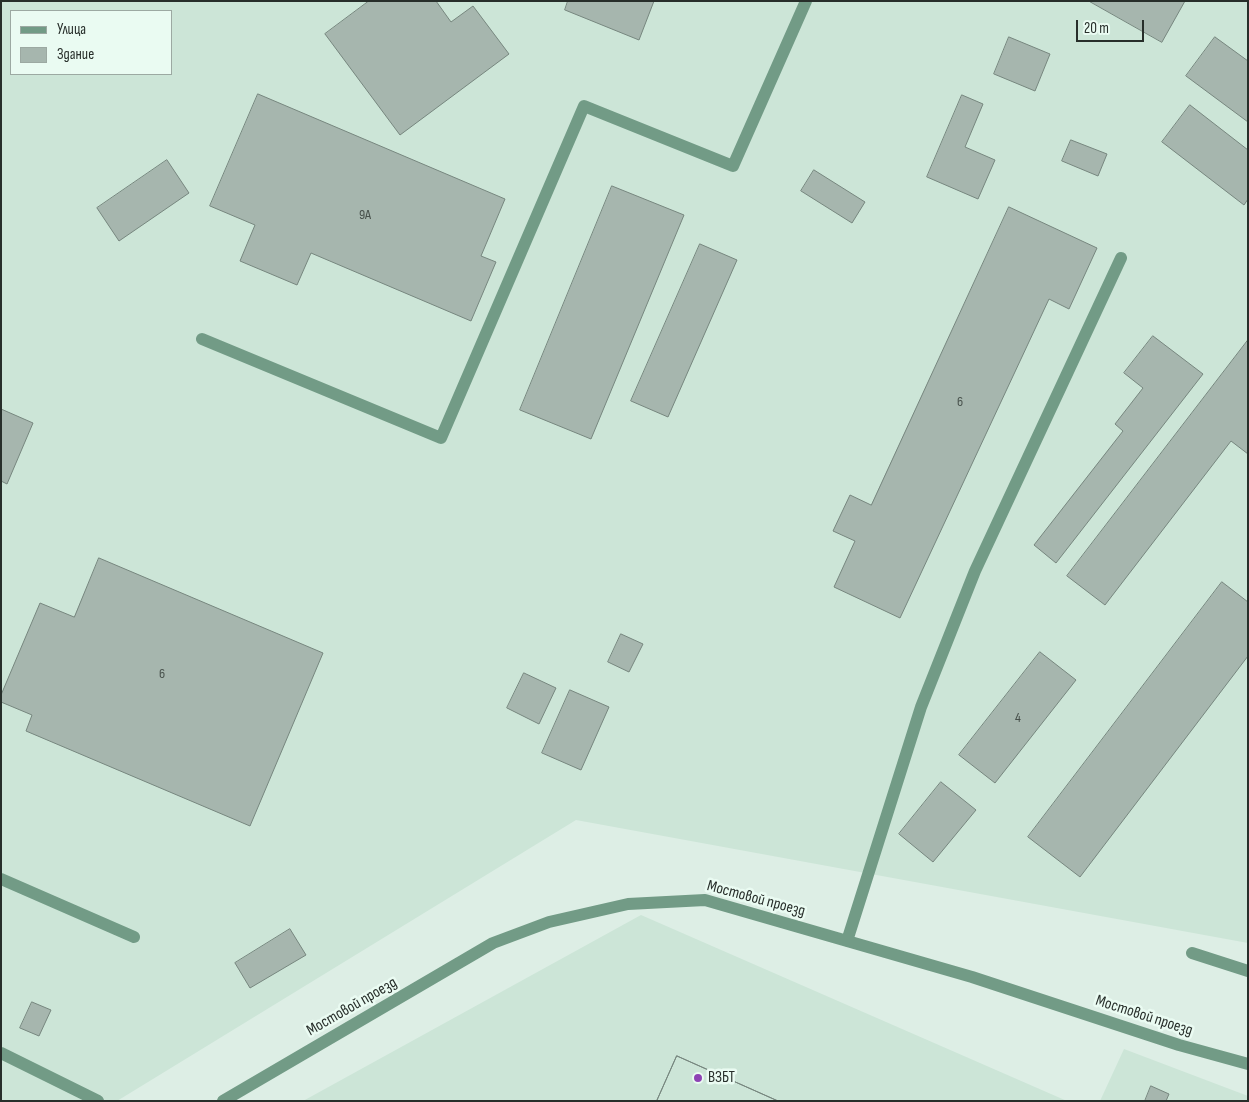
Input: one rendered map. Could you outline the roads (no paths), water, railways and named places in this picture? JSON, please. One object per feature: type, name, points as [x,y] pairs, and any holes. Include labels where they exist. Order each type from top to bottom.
[{"type":"street","points":[[202,339],[441,438],[584,106],[733,166],[806,1]]},
{"type":"street","points":[[847,941],[921,707],[971,580],[1121,258]]},
{"type":"street","points":[[1,878],[134,937]]},
{"type":"street","name":"Мостовой проезд","points":[[224,1101],[494,943],[550,922],[628,904],[705,900],[972,977],[1179,1045],[1248,1064]]},
{"type":"street","points":[[1192,953],[1248,971]]},
{"type":"street","points":[[1,1052],[98,1101]]},
{"type":"place","name":"ВЗБТ","points":[[698,1078]]}]
